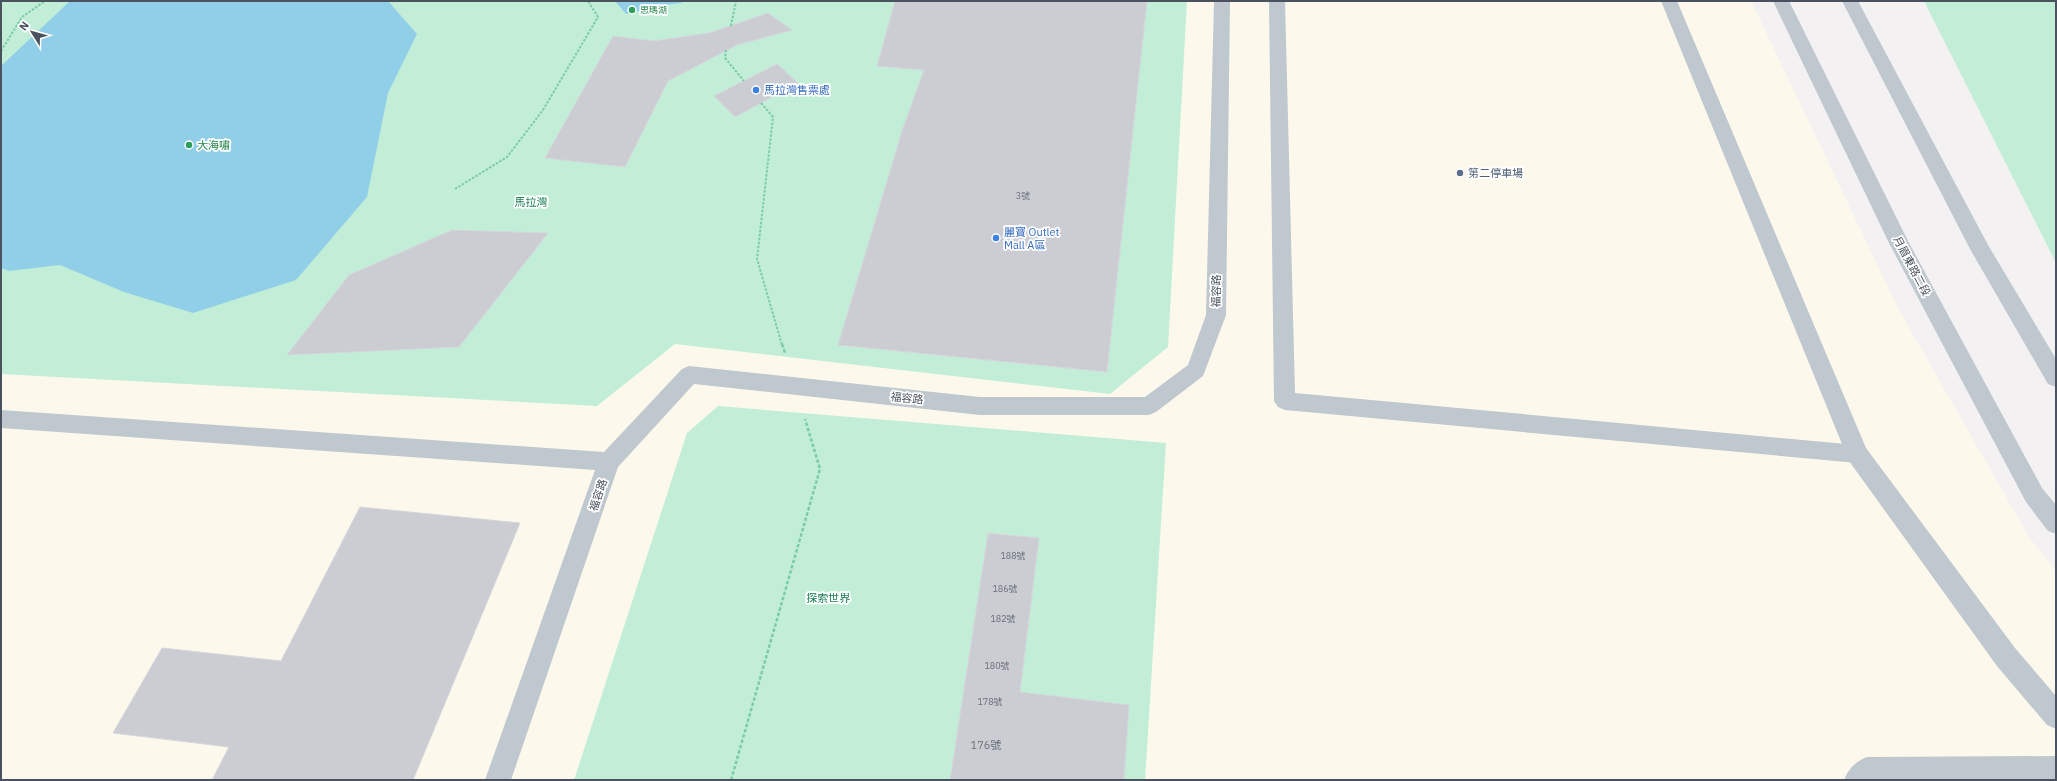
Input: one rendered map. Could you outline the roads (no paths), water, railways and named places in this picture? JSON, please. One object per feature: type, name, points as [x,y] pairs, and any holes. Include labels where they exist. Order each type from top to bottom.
[{"type":"street","points":[[1669,1],[1857,454],[2006,657],[2056,716]]},
{"type":"street","name":"月眉東路二段","points":[[1781,1],[1899,243],[2034,495],[2056,523]]},
{"type":"street","points":[[1850,1],[1980,249],[2056,378]]},
{"type":"lane","name":"福容路","points":[[498,780],[610,462],[689,375],[980,406],[1149,406],[1196,370],[1216,315],[1222,1]]},
{"type":"lane","points":[[1277,1],[1285,401],[1857,454]]},
{"type":"lane","points":[[1,419],[610,462]]},
{"type":"lane","points":[[1857,780],[1867,770],[2056,769]]},
{"type":"water","name":"大海嘯","points":[[70,1],[388,1],[417,34],[388,93],[367,197],[296,280],[193,313],[124,292],[60,265],[9,271],[1,268],[1,66]]},
{"type":"water","name":"思瑪湖","points":[[615,1],[683,1],[681,3],[657,6],[626,14]]},
{"type":"place","name":"思瑪湖","points":[[632,10]]},
{"type":"place","name":"馬拉灣售票處","points":[[756,90]]},
{"type":"place","name":"大海嘯","points":[[189,145]]},
{"type":"place","name":"第二停車場","points":[[1460,173]]},
{"type":"place","name":"麗寶 Outlet Mall A區","points":[[996,238]]},
{"type":"park label","name":"馬拉灣","points":[[531,202]]},
{"type":"park label","name":"探索世界","points":[[828,598]]}]
